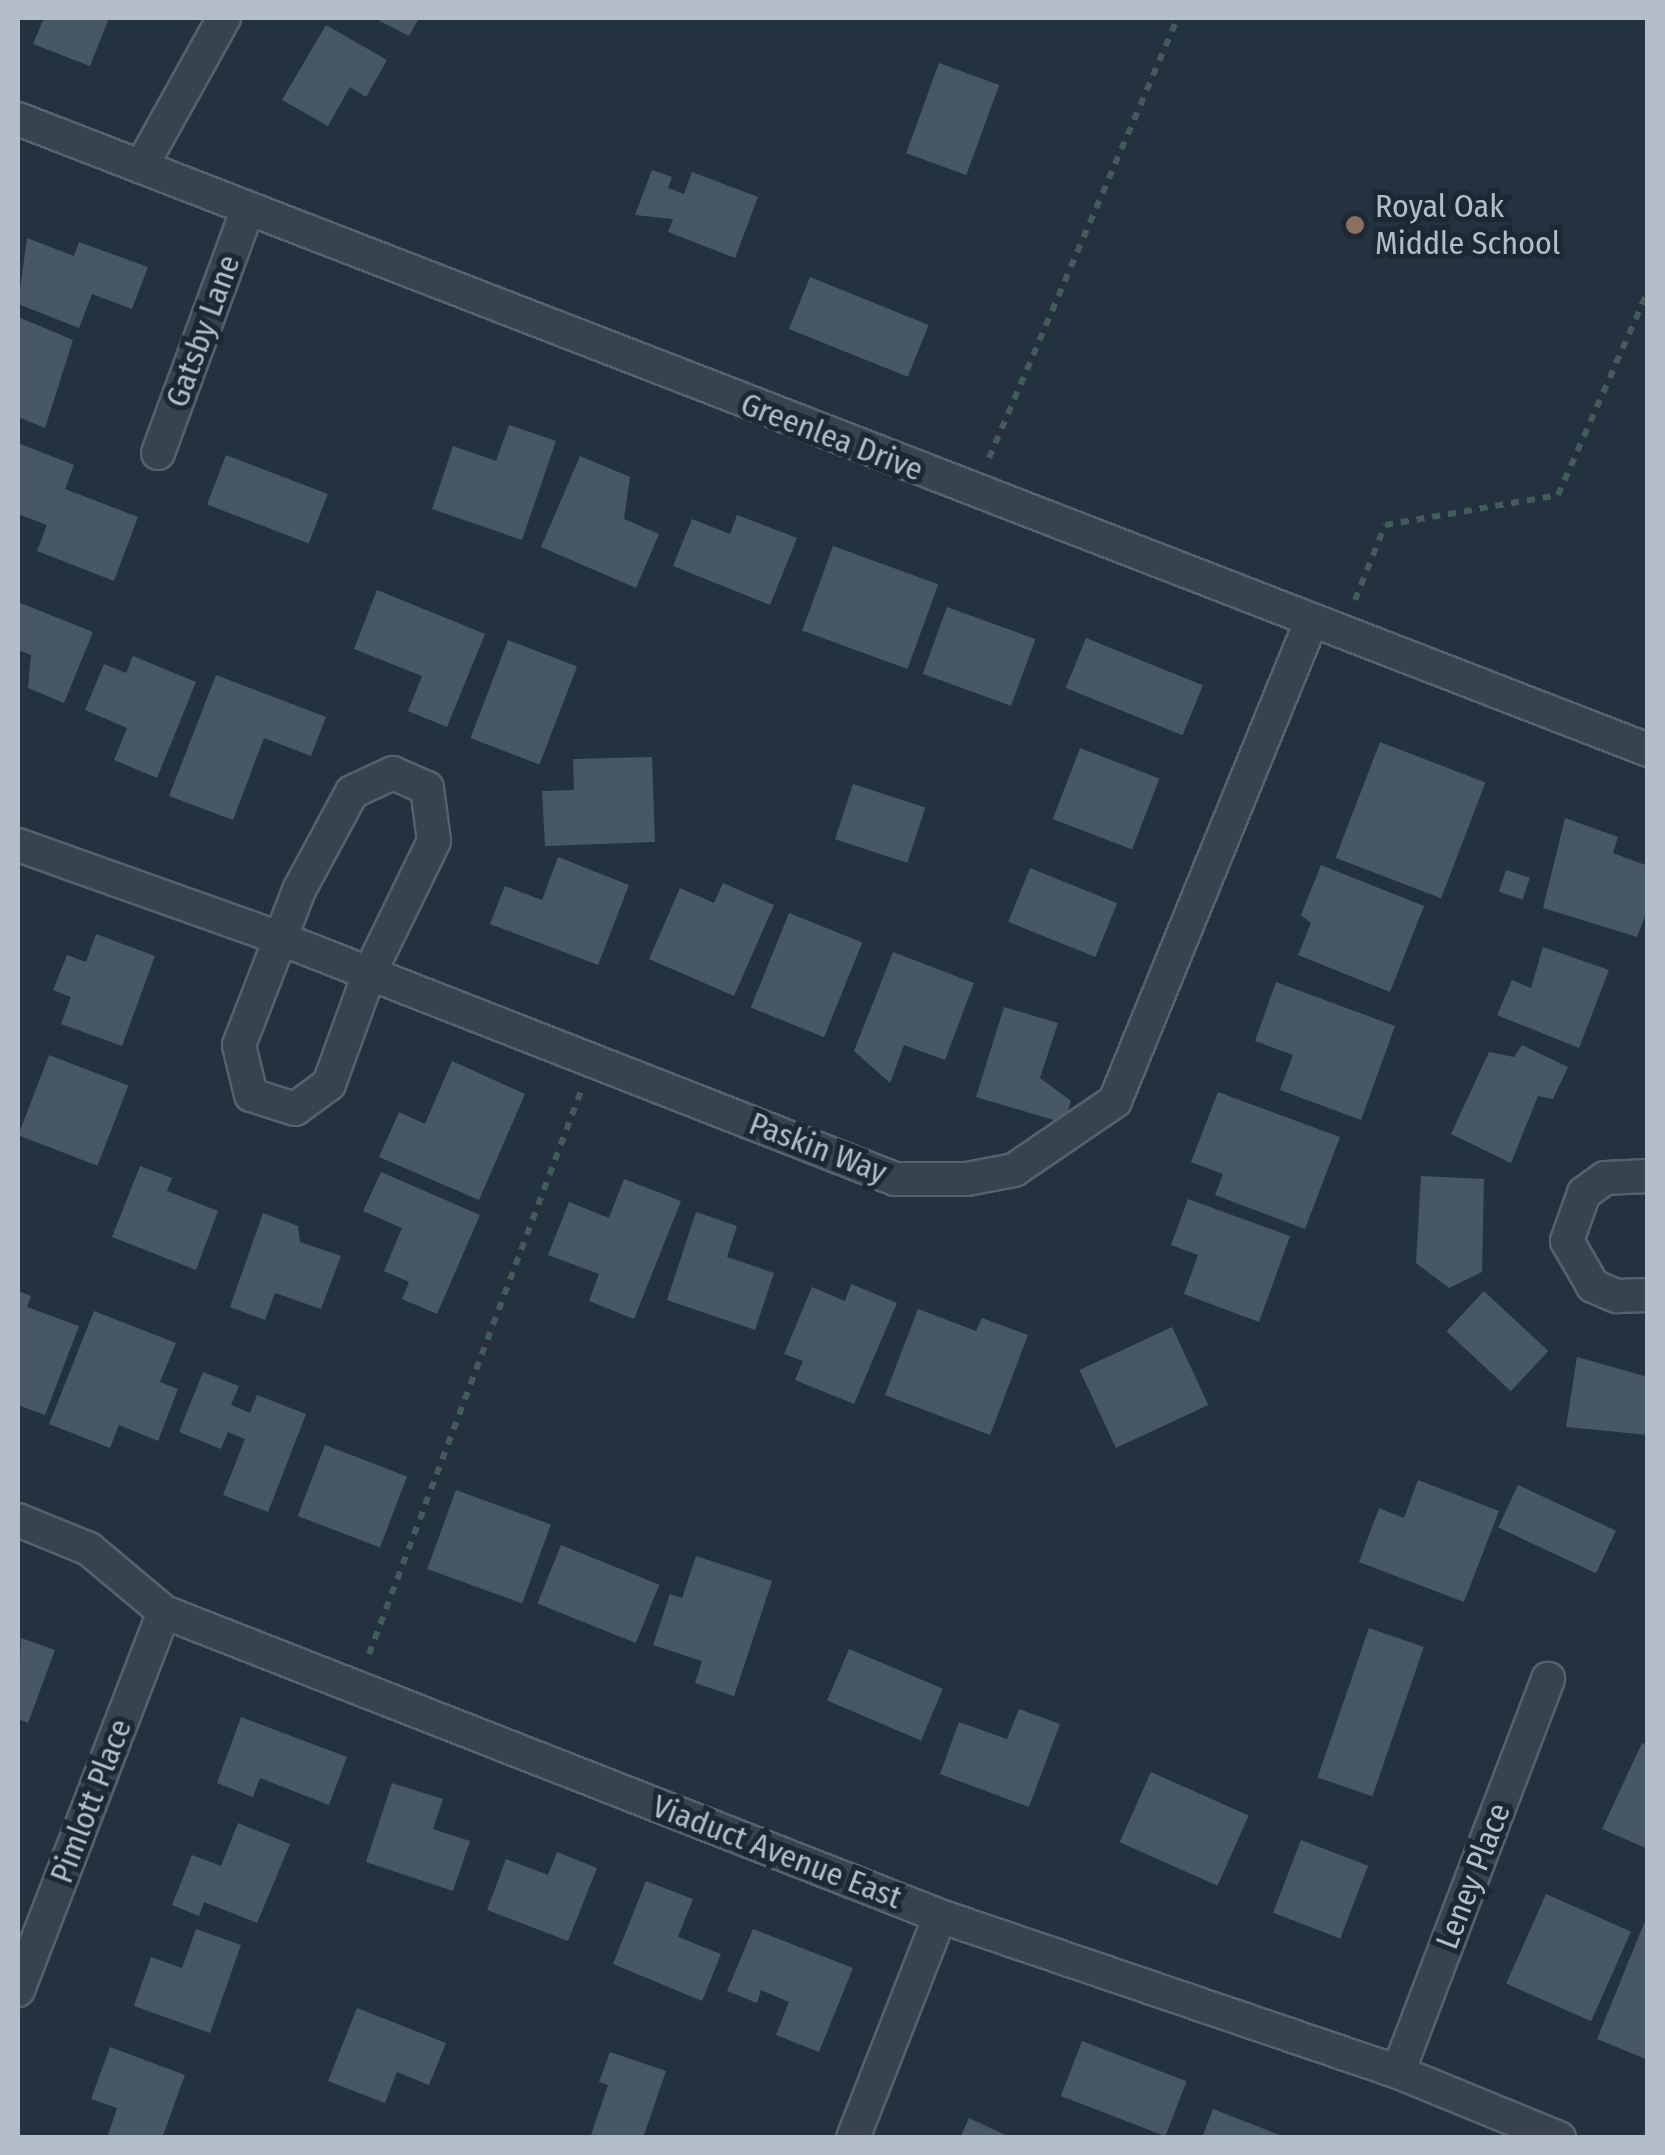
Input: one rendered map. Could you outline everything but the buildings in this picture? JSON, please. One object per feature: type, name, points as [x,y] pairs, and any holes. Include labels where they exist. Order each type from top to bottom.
[{"type":"street","points":[[141,167],[224,18]]},
{"type":"street","name":"Greenlea Drive","points":[[18,118],[974,492],[1648,750]]},
{"type":"street","name":"Gatsby Lane","points":[[158,453],[248,209]]},
{"type":"street","name":"Paskin Way","points":[[18,845],[280,938],[895,1179],[1014,1170],[1064,1142],[1116,1100],[1327,628]]},
{"type":"street","points":[[393,773],[427,788],[434,841],[369,974],[329,1084],[295,1109],[251,1094],[238,1044],[280,938],[352,792],[393,773]]},
{"type":"street","points":[[1648,1176],[1605,1178],[1584,1192],[1568,1241],[1593,1286],[1617,1296],[1648,1294]]},
{"type":"street","name":"Viaduct Avenue East","points":[[18,1520],[89,1549],[164,1612],[940,1916],[1398,2072],[1559,2138]]},
{"type":"street","name":"Pimlott Place","points":[[18,1990],[164,1612]]},
{"type":"street","name":"Leney Place","points":[[1398,2072],[1548,1679]]},
{"type":"street","points":[[853,2138],[940,1916]]},
{"type":"path","points":[[974,492],[1178,18]]},
{"type":"path","points":[[1327,628],[1386,525],[1558,495],[1648,291]]},
{"type":"path","points":[[356,1687],[592,1062]]},
{"type":"place","name":"Royal Oak Middle School","points":[[1355,225]]}]
